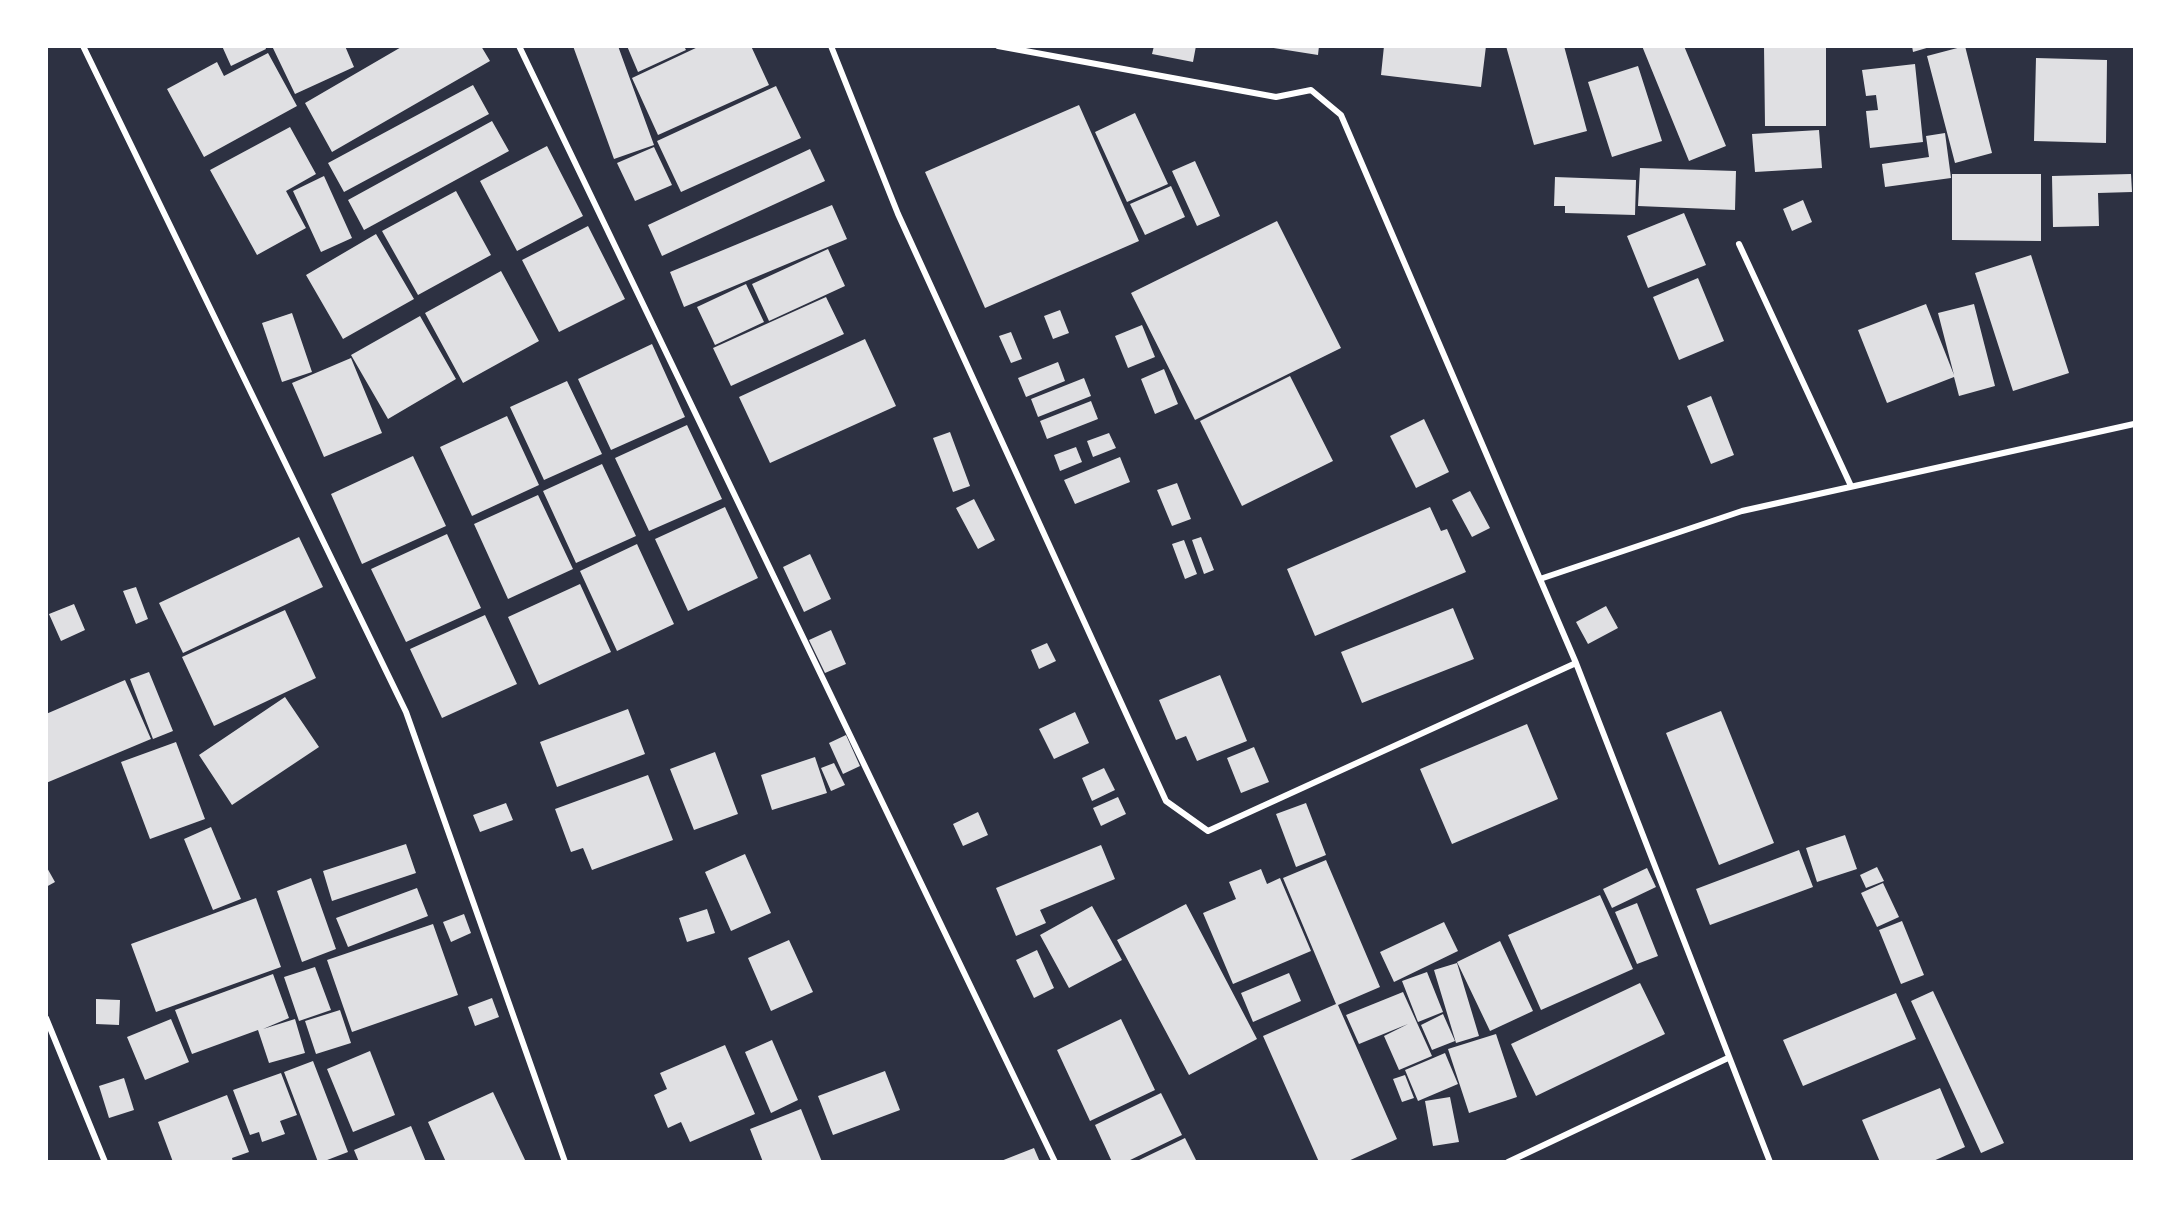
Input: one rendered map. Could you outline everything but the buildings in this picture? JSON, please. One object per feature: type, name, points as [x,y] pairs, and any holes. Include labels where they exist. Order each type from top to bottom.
[{"type":"street","points":[[83,46],[406,712],[565,1161]]},
{"type":"street","points":[[519,46],[1055,1161]]},
{"type":"street","points":[[831,46],[898,214],[1166,801],[1208,831],[1576,663]]},
{"type":"street","points":[[998,46],[1276,97],[1311,90],[1341,115],[1576,663],[1770,1161]]},
{"type":"street","points":[[1739,244],[1851,486]]},
{"type":"street","points":[[1540,579],[1742,511],[2134,424]]},
{"type":"street","points":[[46,1018],[103,1161]]},
{"type":"street","points":[[1508,1161],[1728,1058]]}]
